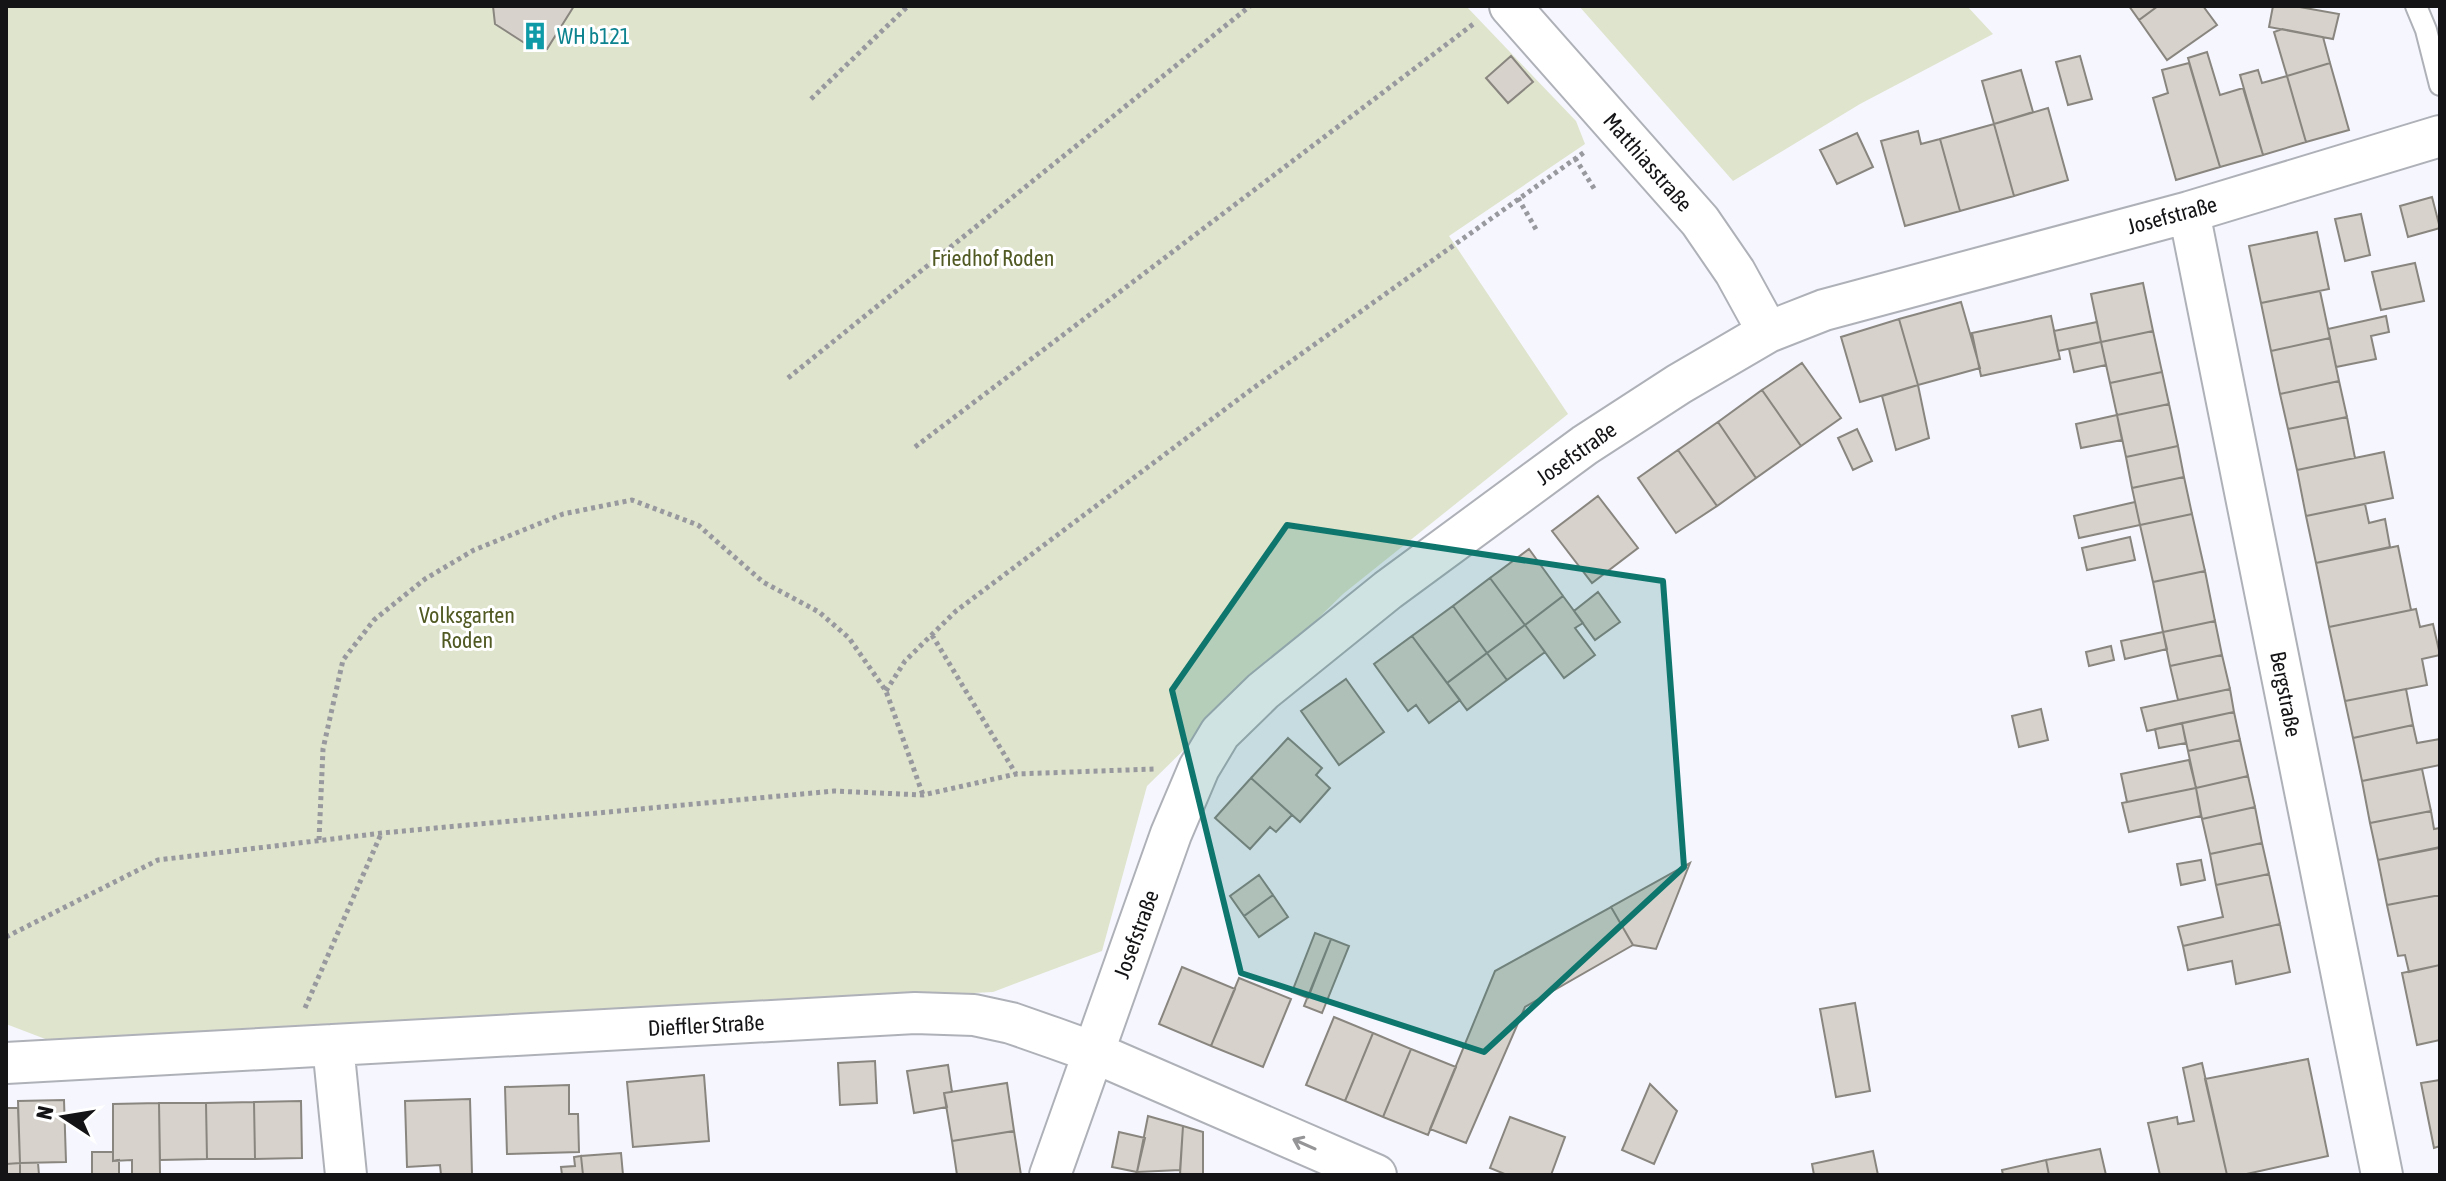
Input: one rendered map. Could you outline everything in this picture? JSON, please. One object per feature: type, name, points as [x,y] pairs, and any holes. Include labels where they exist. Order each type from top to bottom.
[{"type":"street","name":"Matthiasstraße","points":[[1494,13],[1700,221],[1735,272],[1768,332]]},
{"type":"street","name":"Josefstraße","points":[[1050,1175],[1171,834],[1199,768],[1220,733],[1263,691],[1388,590],[1585,445],[1679,384],[1768,332],[1824,310],[2189,212],[2440,136]]},
{"type":"street","name":"Bergstraße","points":[[2189,212],[2382,1175]]},
{"type":"street","name":"Dieffler Straße","points":[[6,1063],[915,1013],[974,1015],[1011,1023],[1093,1052],[1376,1175]]},
{"type":"street","points":[[333,1045],[346,1175]]},
{"type":"lane","points":[[2416,6],[2430,42],[2440,85]]},
{"type":"path","points":[[811,99],[908,6]]},
{"type":"path","points":[[788,378],[1250,6]]},
{"type":"path","points":[[915,447],[1494,13]]},
{"type":"path","points":[[886,691],[905,661],[956,611],[1518,197],[1576,158],[1595,190]]},
{"type":"path","points":[[1518,197],[1537,231]]},
{"type":"path","points":[[319,840],[323,749],[343,660],[374,620],[425,579],[474,550],[563,514],[632,500],[698,525],[763,582],[819,612],[849,638],[886,691],[923,795]]},
{"type":"path","points":[[932,634],[1016,774]]},
{"type":"path","points":[[6,937],[158,860],[382,833],[834,791],[923,795],[1016,774],[1199,768]]},
{"type":"path","points":[[288,1047],[382,833]]},
{"type":"highlighted area","points":[[1287,525],[1663,581],[1684,867],[1484,1052],[1241,973],[1172,690]]},
{"type":"green space","name":"Volksgarten Roden","points":[[6,6],[1466,6],[1576,121],[1585,144],[1449,236],[1568,414],[1343,594],[1147,786],[1102,951],[993,992],[48,1040],[6,1024]]},
{"type":"green space","points":[[1579,6],[1967,6],[1993,34],[1860,104],[1733,181]]},
{"type":"building","name":"WH b121","points":[[493,6],[574,6],[547,49],[537,51],[495,24]]},
{"type":"building","points":[[2129,6],[2158,6],[2139,20]]},
{"type":"building","points":[[2158,6],[2203,6],[2217,25],[2167,60],[2139,20]]},
{"type":"building","points":[[2273,6],[2294,6],[2339,14],[2333,39],[2269,27]]},
{"type":"building","points":[[2282,29],[2323,37],[2330,63],[2287,76],[2274,32]]},
{"type":"building","points":[[2207,52],[2220,95],[2243,88],[2263,155],[2220,167],[2188,58]]},
{"type":"building","points":[[1511,56],[1533,82],[1508,103],[1486,78]]},
{"type":"building","points":[[2080,56],[2092,99],[2068,105],[2056,62]]},
{"type":"building","points":[[2189,63],[2220,167],[2176,180],[2153,98],[2168,93],[2162,70]]},
{"type":"building","points":[[2330,63],[2349,130],[2306,142],[2287,76]]},
{"type":"building","points":[[2021,70],[2033,112],[1994,124],[1982,81]]},
{"type":"building","points":[[2258,70],[2262,83],[2287,76],[2306,142],[2263,155],[2240,75]]},
{"type":"building","points":[[2048,108],[2068,180],[2014,196],[1994,124]]},
{"type":"building","points":[[1994,124],[2014,196],[1960,211],[1940,139]]},
{"type":"building","points":[[1918,131],[1921,144],[1940,139],[1960,211],[1905,226],[1881,141]]},
{"type":"building","points":[[1857,133],[1873,167],[1837,184],[1820,150]]},
{"type":"building","points":[[2432,197],[2440,228],[2408,237],[2400,206]]},
{"type":"building","points":[[2361,214],[2370,255],[2345,261],[2335,219]]},
{"type":"building","points":[[2317,232],[2329,289],[2261,303],[2249,246]]},
{"type":"building","points":[[2415,263],[2424,301],[2381,310],[2372,272]]},
{"type":"building","points":[[2143,283],[2153,331],[2101,342],[2091,294]]},
{"type":"building","points":[[2320,291],[2330,338],[2271,351],[2261,303]]},
{"type":"building","points":[[1961,302],[1980,368],[1918,385],[1899,319]]},
{"type":"building","points":[[2051,316],[2060,359],[1981,376],[1972,333]]},
{"type":"building","points":[[2386,316],[2389,332],[2371,336],[2376,359],[2336,367],[2328,329]]},
{"type":"building","points":[[1899,319],[1918,385],[1860,402],[1841,337]]},
{"type":"building","points":[[2097,322],[2101,342],[2058,351],[2054,331]]},
{"type":"building","points":[[2153,331],[2162,372],[2110,383],[2101,342]]},
{"type":"building","points":[[2330,338],[2339,381],[2280,394],[2271,351]]},
{"type":"building","points":[[2101,342],[2106,365],[2074,372],[2069,349]]},
{"type":"building","points":[[1802,363],[1841,418],[1801,446],[1762,390]]},
{"type":"building","points":[[2162,372],[2169,404],[2117,415],[2110,383]]},
{"type":"building","points":[[2339,381],[2347,417],[2288,429],[2280,394]]},
{"type":"building","points":[[1918,385],[1929,438],[1896,450],[1882,396]]},
{"type":"building","points":[[1762,390],[1801,446],[1756,478],[1718,422]]},
{"type":"building","points":[[2169,404],[2178,446],[2126,457],[2117,415]]},
{"type":"building","points":[[2117,415],[2122,440],[2081,448],[2076,424]]},
{"type":"building","points":[[2347,417],[2355,458],[2297,470],[2288,429]]},
{"type":"building","points":[[1718,422],[1756,478],[1717,506],[1678,450]]},
{"type":"building","points":[[1857,429],[1872,461],[1853,470],[1838,438]]},
{"type":"building","points":[[2178,446],[2184,477],[2132,488],[2126,457]]},
{"type":"building","points":[[1678,450],[1717,506],[1676,533],[1638,478]]},
{"type":"building","points":[[2384,452],[2393,498],[2306,516],[2297,470]]},
{"type":"building","points":[[2184,477],[2192,514],[2140,525],[2132,488]]},
{"type":"building","points":[[1598,496],[1638,548],[1592,583],[1552,531]]},
{"type":"building","points":[[2135,502],[2140,525],[2079,538],[2074,516]]},
{"type":"building","points":[[2365,504],[2369,523],[2385,519],[2390,547],[2316,563],[2306,516]]},
{"type":"building","points":[[2192,514],[2205,571],[2153,582],[2140,525]]},
{"type":"building","points":[[2130,537],[2135,560],[2087,570],[2082,548]]},
{"type":"building","points":[[2398,546],[2411,610],[2329,627],[2316,563]]},
{"type":"building","points":[[1529,549],[1563,596],[1525,625],[1490,578]]},
{"type":"building","points":[[2205,571],[2215,621],[2163,632],[2153,582]]},
{"type":"building","points":[[1490,578],[1525,625],[1487,653],[1453,606]]},
{"type":"building","points":[[1598,592],[1620,622],[1595,640],[1574,611]]},
{"type":"building","points":[[1563,596],[1583,623],[1575,628],[1595,655],[1564,678],[1525,625]]},
{"type":"building","points":[[1453,606],[1487,653],[1447,683],[1412,636]]},
{"type":"building","points":[[2416,609],[2420,627],[2433,624],[2440,655],[2422,659],[2427,685],[2345,701],[2329,627]]},
{"type":"building","points":[[2215,621],[2222,655],[2170,666],[2163,632]]},
{"type":"building","points":[[1525,625],[1545,652],[1507,680],[1487,653]]},
{"type":"building","points":[[2163,632],[2167,649],[2125,659],[2121,641]]},
{"type":"building","points":[[1412,636],[1460,700],[1429,723],[1416,705],[1408,711],[1374,664]]},
{"type":"building","points":[[2111,646],[2114,660],[2089,666],[2086,652]]},
{"type":"building","points":[[1487,653],[1507,680],[1467,710],[1447,683]]},
{"type":"building","points":[[2222,655],[2230,689],[2178,700],[2170,666]]},
{"type":"building","points":[[1346,679],[1384,732],[1339,765],[1301,711]]},
{"type":"building","points":[[2230,689],[2234,712],[2147,731],[2141,708]]},
{"type":"building","points":[[2406,689],[2413,725],[2353,738],[2345,701]]},
{"type":"building","points":[[2041,709],[2048,740],[2019,747],[2012,716]]},
{"type":"building","points":[[2234,712],[2240,740],[2188,751],[2182,723]]},
{"type":"building","points":[[2182,723],[2186,743],[2159,748],[2155,729]]},
{"type":"building","points":[[2413,725],[2417,743],[2440,739],[2440,765],[2362,781],[2353,738]]},
{"type":"building","points":[[1288,738],[1322,768],[1316,775],[1330,788],[1300,822],[1251,778]]},
{"type":"building","points":[[2240,740],[2248,776],[2196,788],[2188,751]]},
{"type":"building","points":[[2189,760],[2196,788],[2127,802],[2121,774]]},
{"type":"building","points":[[2422,769],[2431,811],[2370,823],[2362,781]]},
{"type":"building","points":[[2248,776],[2255,807],[2202,819],[2196,788]]},
{"type":"building","points":[[1251,778],[1292,815],[1276,832],[1270,827],[1250,849],[1215,818]]},
{"type":"building","points":[[2196,788],[2201,816],[2129,832],[2122,803]]},
{"type":"building","points":[[2255,807],[2262,843],[2210,854],[2202,819]]},
{"type":"building","points":[[2431,811],[2434,829],[2440,828],[2440,847],[2378,860],[2370,823]]},
{"type":"building","points":[[2262,843],[2269,874],[2216,885],[2210,854]]},
{"type":"building","points":[[2439,848],[2440,895],[2387,905],[2378,860]]},
{"type":"building","points":[[2201,860],[2205,880],[2181,885],[2177,864]]},
{"type":"building","points":[[1690,863],[1656,949],[1633,945],[1611,907]]},
{"type":"building","points":[[2269,874],[2280,924],[2183,946],[2178,927],[2223,917],[2216,885]]},
{"type":"building","points":[[1259,875],[1273,895],[1244,916],[1230,896]]},
{"type":"building","points":[[1273,895],[1288,917],[1259,937],[1244,916]]},
{"type":"building","points":[[2440,895],[2440,965],[2409,972],[2405,955],[2398,956],[2387,905]]},
{"type":"building","points":[[1611,907],[1633,945],[1525,1007],[1466,1143],[1430,1129],[1495,971]]},
{"type":"building","points":[[2280,924],[2290,972],[2236,984],[2232,961],[2188,970],[2183,946]]},
{"type":"building","points":[[1315,933],[1331,939],[1308,998],[1292,992]]},
{"type":"building","points":[[1331,939],[1349,946],[1322,1013],[1304,1006]]},
{"type":"building","points":[[2440,965],[2440,1040],[2417,1045],[2402,973]]},
{"type":"building","points":[[1182,967],[1235,989],[1211,1046],[1159,1024]]},
{"type":"building","points":[[1239,978],[1291,999],[1263,1067],[1211,1046]]},
{"type":"building","points":[[1855,1003],[1870,1091],[1836,1097],[1820,1009]]},
{"type":"building","points":[[1334,1017],[1373,1033],[1345,1101],[1306,1085]]},
{"type":"building","points":[[1373,1033],[1411,1049],[1383,1117],[1345,1101]]},
{"type":"building","points":[[1411,1049],[1456,1067],[1428,1135],[1383,1117]]},
{"type":"building","points":[[2308,1059],[2328,1156],[2242,1175],[2227,1175],[2205,1079]]},
{"type":"building","points":[[875,1061],[877,1103],[840,1105],[838,1063]]},
{"type":"building","points":[[2202,1063],[2227,1175],[2160,1175],[2148,1123],[2177,1117],[2178,1124],[2194,1121],[2183,1068]]},
{"type":"building","points":[[948,1065],[952,1092],[944,1093],[947,1107],[914,1113],[907,1071]]},
{"type":"building","points":[[704,1075],[709,1141],[633,1147],[627,1082]]},
{"type":"building","points":[[2440,1080],[2440,1146],[2434,1148],[2421,1083]]},
{"type":"building","points":[[1007,1083],[1014,1131],[952,1141],[944,1093]]},
{"type":"building","points":[[1650,1084],[1677,1111],[1654,1164],[1622,1150]]},
{"type":"building","points":[[569,1085],[569,1114],[578,1114],[579,1152],[507,1154],[505,1087]]},
{"type":"building","points":[[470,1099],[472,1174],[441,1175],[440,1165],[407,1167],[405,1101]]},
{"type":"building","points":[[64,1100],[66,1162],[20,1163],[18,1101]]},
{"type":"building","points":[[301,1101],[302,1158],[255,1159],[254,1102]]},
{"type":"building","points":[[254,1102],[255,1159],[207,1159],[206,1103]]},
{"type":"building","points":[[159,1103],[160,1175],[132,1175],[132,1160],[113,1161],[113,1104]]},
{"type":"building","points":[[159,1103],[206,1103],[207,1159],[160,1160]]},
{"type":"building","points":[[6,1108],[18,1108],[20,1163],[6,1164]]},
{"type":"building","points":[[1148,1116],[1183,1126],[1180,1170],[1137,1172]]},
{"type":"building","points":[[1510,1117],[1565,1137],[1551,1175],[1507,1175],[1490,1168]]},
{"type":"building","points":[[1183,1126],[1203,1132],[1203,1175],[1180,1175]]},
{"type":"building","points":[[1014,1131],[1021,1175],[957,1175],[952,1141]]},
{"type":"building","points":[[1119,1132],[1145,1138],[1137,1172],[1112,1167]]},
{"type":"building","points":[[2100,1149],[2106,1175],[2049,1175],[2046,1160]]},
{"type":"building","points":[[1873,1151],[1878,1175],[1814,1175],[1812,1164]]},
{"type":"building","points":[[92,1152],[113,1152],[113,1161],[119,1160],[119,1175],[92,1175]]},
{"type":"building","points":[[621,1153],[623,1175],[583,1175],[581,1156]]},
{"type":"building","points":[[581,1156],[583,1175],[562,1175],[561,1167],[575,1166],[574,1157]]},
{"type":"building","points":[[2046,1160],[2049,1175],[2003,1175],[2002,1170]]},
{"type":"building","points":[[20,1163],[38,1163],[39,1175],[20,1175]]},
{"type":"building","points":[[20,1163],[20,1175],[6,1175],[6,1164]]},
{"type":"place","name":"WH b121","points":[[535,36]]},
{"type":"park label","name":"Friedhof Roden","points":[[993,258]]}]
